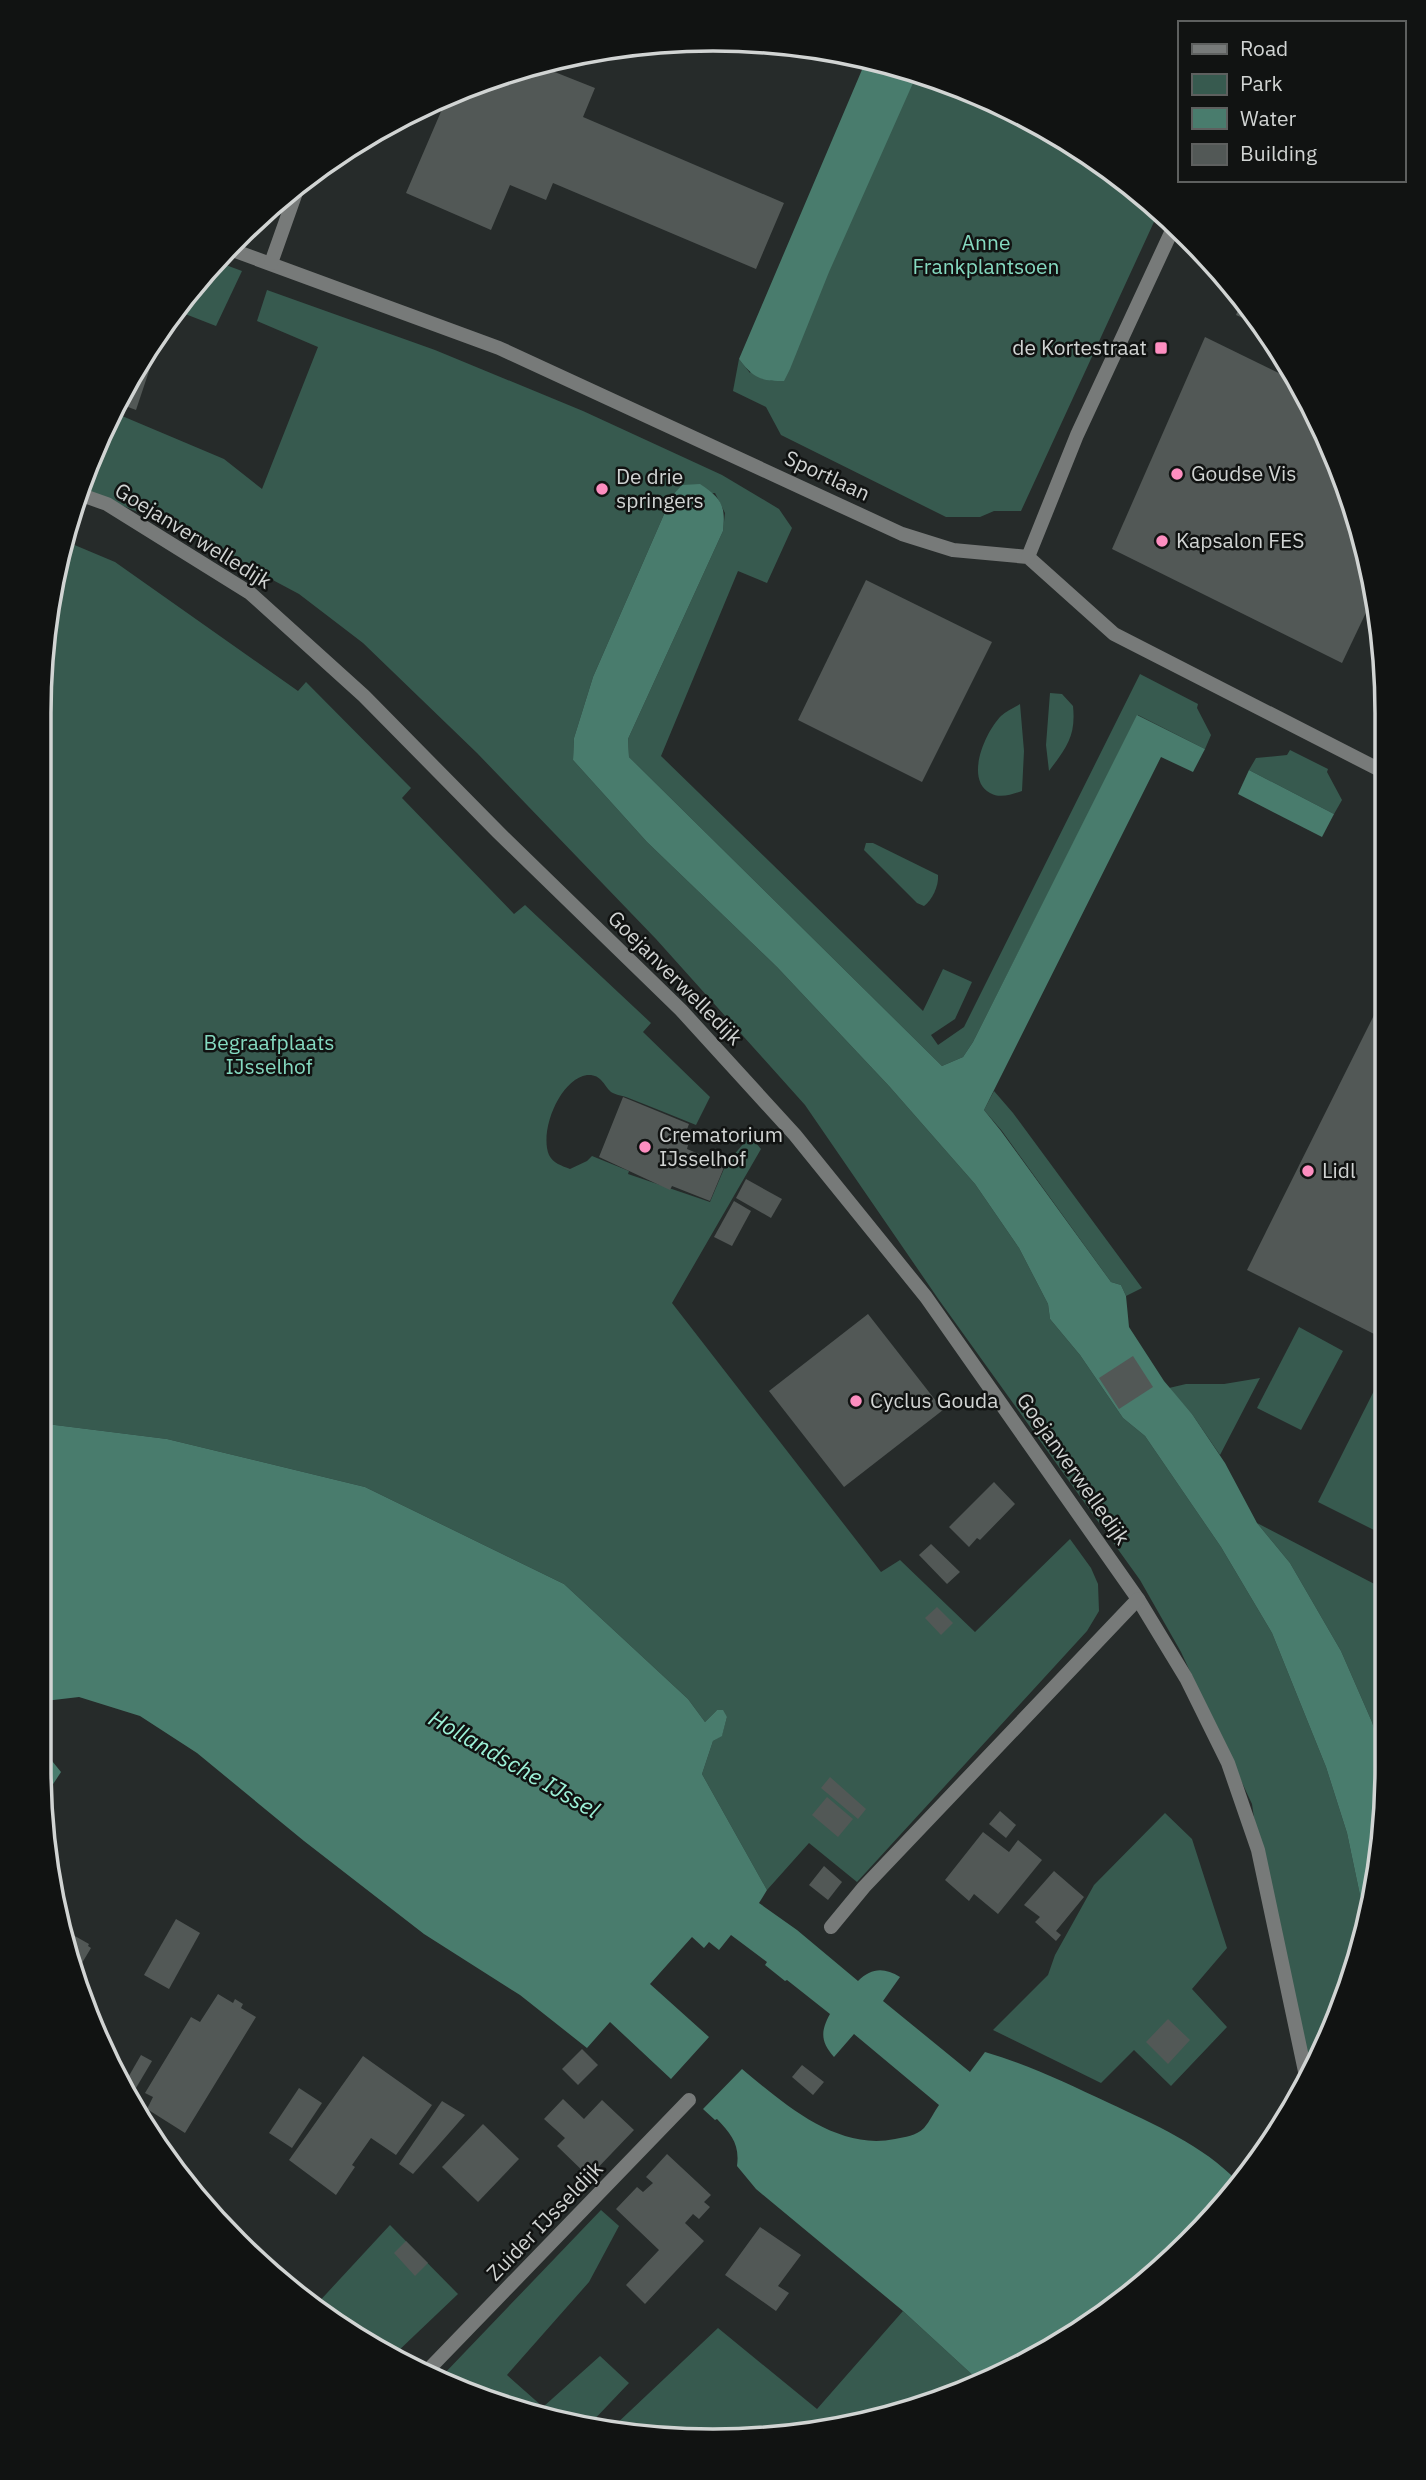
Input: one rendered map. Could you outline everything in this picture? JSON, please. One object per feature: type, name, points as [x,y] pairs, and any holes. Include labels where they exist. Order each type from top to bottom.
[{"type":"street","points":[[271,263],[293,202]]},
{"type":"street","points":[[1170,234],[1077,435],[1028,557],[1114,634],[1375,768]]},
{"type":"street","name":"Sportlaan","points":[[238,252],[499,348],[902,534],[953,550],[1028,557]]},
{"type":"street","name":"Goejanverwelledijk","points":[[87,497],[107,504],[250,593],[364,696],[498,832],[681,1010],[795,1135],[926,1297],[1138,1599],[1186,1678],[1228,1763],[1258,1850],[1304,2066]]},
{"type":"street","points":[[831,1927],[864,1887],[1138,1599]]},
{"type":"street","name":"Zuider IJsseldijk","points":[[432,2366],[689,2100]]},
{"type":"green space","name":"Anne Frankplantsoen","points":[[910,81],[966,101],[1044,139],[1081,162],[1155,220],[1021,511],[994,511],[980,517],[946,517],[781,435],[766,407],[733,391],[739,359],[750,373]]},
{"type":"green space","points":[[226,265],[242,271],[216,326],[185,314]]},
{"type":"green space","points":[[267,290],[435,350],[583,411],[722,475],[779,509],[792,528],[767,583],[738,571],[661,756],[923,1011],[943,969],[972,982],[955,1019],[931,1035],[938,1045],[964,1027],[1140,674],[1198,704],[1197,708],[1211,735],[1205,749],[1138,715],[973,1042],[963,1057],[942,1066],[629,757],[628,739],[723,531],[725,513],[715,493],[672,496],[593,677],[574,738],[573,760],[647,842],[777,967],[889,1086],[975,1184],[1019,1248],[1048,1304],[1050,1319],[1080,1355],[1123,1418],[1145,1436],[1221,1547],[1272,1633],[1326,1767],[1347,1833],[1362,1902],[1340,1980],[1308,2058],[1259,1851],[1252,1804],[1181,1652],[1140,1580],[939,1300],[805,1105],[656,939],[477,753],[363,643],[299,594],[172,526],[89,492],[121,416],[224,459],[262,489],[318,347],[257,321]]},
{"type":"green space","name":"Begraafplaats IJsselhof","points":[[72,544],[115,562],[298,691],[306,682],[411,788],[402,798],[514,914],[525,905],[651,1023],[643,1032],[710,1097],[696,1125],[612,1093],[596,1076],[587,1075],[577,1079],[560,1096],[550,1120],[547,1145],[553,1160],[570,1169],[592,1156],[629,1171],[628,1174],[710,1202],[726,1164],[750,1136],[761,1149],[672,1303],[881,1572],[900,1560],[975,1632],[1070,1539],[1091,1568],[1098,1584],[1099,1611],[1087,1631],[857,1882],[809,1843],[767,1890],[702,1774],[713,1741],[722,1735],[727,1717],[717,1710],[705,1722],[688,1699],[564,1584],[365,1487],[167,1439],[51,1424],[52,670],[63,584]]},
{"type":"green space","points":[[1050,693],[1062,694],[1073,706],[1074,716],[1069,741],[1049,771],[1046,745]]},
{"type":"green space","points":[[1020,704],[1024,751],[1022,791],[994,795],[982,786],[978,766],[980,755],[995,723],[1003,714]]},
{"type":"green space","points":[[1290,750],[1328,769],[1327,772],[1342,800],[1334,814],[1249,770],[1256,758],[1287,755]]},
{"type":"green space","points":[[866,843],[873,843],[938,875],[936,888],[924,906],[917,903],[864,850]]},
{"type":"green space","points":[[994,1091],[1142,1288],[1126,1296],[1121,1285],[1111,1282],[984,1110]]},
{"type":"green space","points":[[1299,1327],[1343,1351],[1301,1430],[1257,1408]]},
{"type":"green space","points":[[1260,1378],[1220,1455],[1192,1414],[1169,1388],[1186,1384],[1224,1384]]},
{"type":"green space","points":[[1375,1389],[1375,1530],[1318,1502]]},
{"type":"green space","points":[[1257,1523],[1375,1584],[1375,1731],[1341,1651],[1290,1563]]},
{"type":"green space","points":[[1165,1813],[1192,1839],[1227,1948],[1192,1989],[1227,2027],[1171,2086],[1134,2050],[1101,2083],[993,2030],[1048,1975],[1055,1955],[1094,1885]]},
{"type":"green space","points":[[601,2210],[619,2226],[589,2282],[507,2375],[543,2407],[600,2356],[629,2383],[595,2419],[542,2407],[500,2394],[445,2372]]},
{"type":"green space","points":[[390,2225],[458,2294],[399,2350],[345,2318],[321,2300]]},
{"type":"green space","points":[[903,2311],[973,2376],[884,2407],[799,2424],[713,2429],[618,2423],[718,2328],[817,2409]]},
{"type":"water","points":[[863,68],[913,82],[784,381],[763,379],[753,374],[739,359]]},
{"type":"water","points":[[700,484],[717,498],[723,508],[723,531],[628,739],[629,757],[942,1066],[963,1057],[973,1042],[1137,715],[1205,749],[1193,772],[1161,757],[984,1110],[1111,1282],[1121,1285],[1126,1296],[1129,1327],[1164,1381],[1192,1414],[1225,1463],[1257,1523],[1290,1563],[1341,1651],[1375,1731],[1374,1810],[1362,1902],[1347,1833],[1326,1767],[1272,1633],[1221,1547],[1145,1436],[1123,1418],[1080,1355],[1050,1319],[1048,1304],[1019,1248],[975,1184],[889,1086],[777,967],[647,842],[573,760],[574,738],[593,677],[672,496],[682,485]]},
{"type":"water","points":[[1249,770],[1334,814],[1322,837],[1238,794]]},
{"type":"water","name":"Hollandsche IJssel","points":[[51,1424],[167,1439],[365,1487],[564,1584],[688,1699],[705,1722],[717,1710],[723,1710],[727,1717],[722,1736],[713,1741],[702,1774],[767,1890],[759,1903],[797,1930],[858,1981],[868,1973],[878,1970],[900,1977],[883,2001],[970,2072],[985,2052],[1033,2069],[1177,2136],[1233,2177],[1181,2235],[1150,2265],[1116,2292],[1044,2341],[973,2376],[903,2311],[756,2189],[737,2166],[736,2145],[730,2135],[717,2119],[703,2109],[742,2069],[812,2121],[852,2138],[873,2141],[914,2134],[924,2128],[939,2105],[854,2034],[834,2057],[823,2037],[830,2014],[765,1965],[767,1962],[731,1935],[719,1950],[709,1942],[704,1948],[692,1937],[650,1984],[709,2037],[671,2079],[610,2022],[587,2048],[520,1995],[424,1934],[197,1753],[140,1716],[79,1697],[51,1700]]},
{"type":"water","points":[[51,1760],[61,1772],[51,1787]]},
{"type":"building","points":[[551,71],[595,88],[583,117],[784,203],[756,269],[553,183],[546,200],[510,185],[491,230],[406,193],[442,109],[500,86]]},
{"type":"building","points":[[1205,337],[1283,375],[1287,382],[1325,460],[1340,500],[1353,542],[1367,610],[1342,663],[1112,549]]},
{"type":"building","points":[[153,360],[136,410],[126,406]]},
{"type":"building","points":[[866,580],[992,642],[922,782],[798,720]]},
{"type":"building","points":[[1375,1013],[1375,1334],[1247,1270]]},
{"type":"building","name":"Crematorium IJsselhof","points":[[623,1097],[689,1124],[682,1143],[688,1145],[687,1149],[725,1165],[710,1201],[672,1186],[670,1190],[599,1157]]},
{"type":"building","points":[[746,1179],[782,1199],[771,1218],[736,1198]]},
{"type":"building","points":[[734,1201],[751,1211],[732,1246],[714,1237]]},
{"type":"building","name":"Cyclus Gouda","points":[[868,1314],[943,1410],[844,1487],[769,1391]]},
{"type":"building","points":[[1133,1356],[1153,1387],[1119,1409],[1099,1378]]},
{"type":"building","points":[[994,1482],[1015,1504],[980,1540],[977,1538],[969,1547],[949,1527]]},
{"type":"building","points":[[931,1544],[960,1572],[947,1584],[919,1555]]},
{"type":"building","points":[[937,1607],[953,1623],[941,1635],[925,1618]]},
{"type":"building","points":[[830,1777],[866,1809],[858,1819],[821,1788]]},
{"type":"building","points":[[827,1797],[853,1819],[838,1837],[812,1815]]},
{"type":"building","points":[[1000,1811],[1016,1825],[1006,1838],[989,1824]]},
{"type":"building","points":[[983,1832],[1009,1852],[1018,1840],[1042,1860],[998,1914],[974,1894],[969,1901],[945,1880]]},
{"type":"building","points":[[824,1866],[842,1882],[828,1900],[809,1885]]},
{"type":"building","points":[[1054,1871],[1084,1897],[1056,1931],[1061,1935],[1056,1941],[1035,1922],[1040,1917],[1024,1905]]},
{"type":"building","points":[[176,1919],[200,1933],[169,1989],[144,1975]]},
{"type":"building","points":[[72,1934],[89,1944],[91,1948],[81,1964]]},
{"type":"building","points":[[218,1994],[233,2003],[235,1999],[243,2004],[241,2008],[256,2017],[185,2133],[147,2109],[153,2097],[145,2093],[191,2017],[200,2022]]},
{"type":"building","points":[[1168,2019],[1190,2040],[1168,2064],[1146,2042]]},
{"type":"building","points":[[582,2049],[598,2065],[578,2085],[562,2069]]},
{"type":"building","points":[[141,2055],[152,2061],[135,2090],[128,2077]]},
{"type":"building","points":[[363,2056],[432,2105],[396,2155],[371,2138],[336,2195],[289,2160]]},
{"type":"building","points":[[802,2065],[824,2082],[813,2095],[792,2077]]},
{"type":"building","points":[[299,2088],[322,2103],[292,2148],[269,2133]]},
{"type":"building","points":[[563,2099],[584,2119],[602,2100],[634,2130],[589,2177],[557,2146],[565,2138],[544,2119]]},
{"type":"building","points":[[442,2101],[465,2115],[413,2174],[399,2164]]},
{"type":"building","points":[[483,2124],[519,2159],[478,2202],[442,2167]]},
{"type":"building","points":[[667,2154],[711,2195],[704,2202],[710,2207],[699,2219],[693,2214],[685,2223],[704,2241],[645,2304],[626,2285],[659,2250],[616,2209],[637,2187],[643,2192],[653,2183],[646,2177]]},
{"type":"building","points":[[760,2227],[801,2255],[778,2286],[789,2293],[776,2311],[725,2275]]},
{"type":"building","points":[[406,2241],[428,2263],[415,2276],[394,2253]]},
{"type":"place","name":"de Kortestraat","points":[[1161,348]]},
{"type":"place","name":"Goudse Vis","points":[[1177,474]]},
{"type":"place","name":"De drie springers","points":[[602,489]]},
{"type":"place","name":"Kapsalon FES","points":[[1162,541]]},
{"type":"place","name":"Crematorium IJsselhof","points":[[645,1147]]},
{"type":"place","name":"Lidl","points":[[1308,1171]]},
{"type":"place","name":"Cyclus Gouda","points":[[856,1401]]}]
